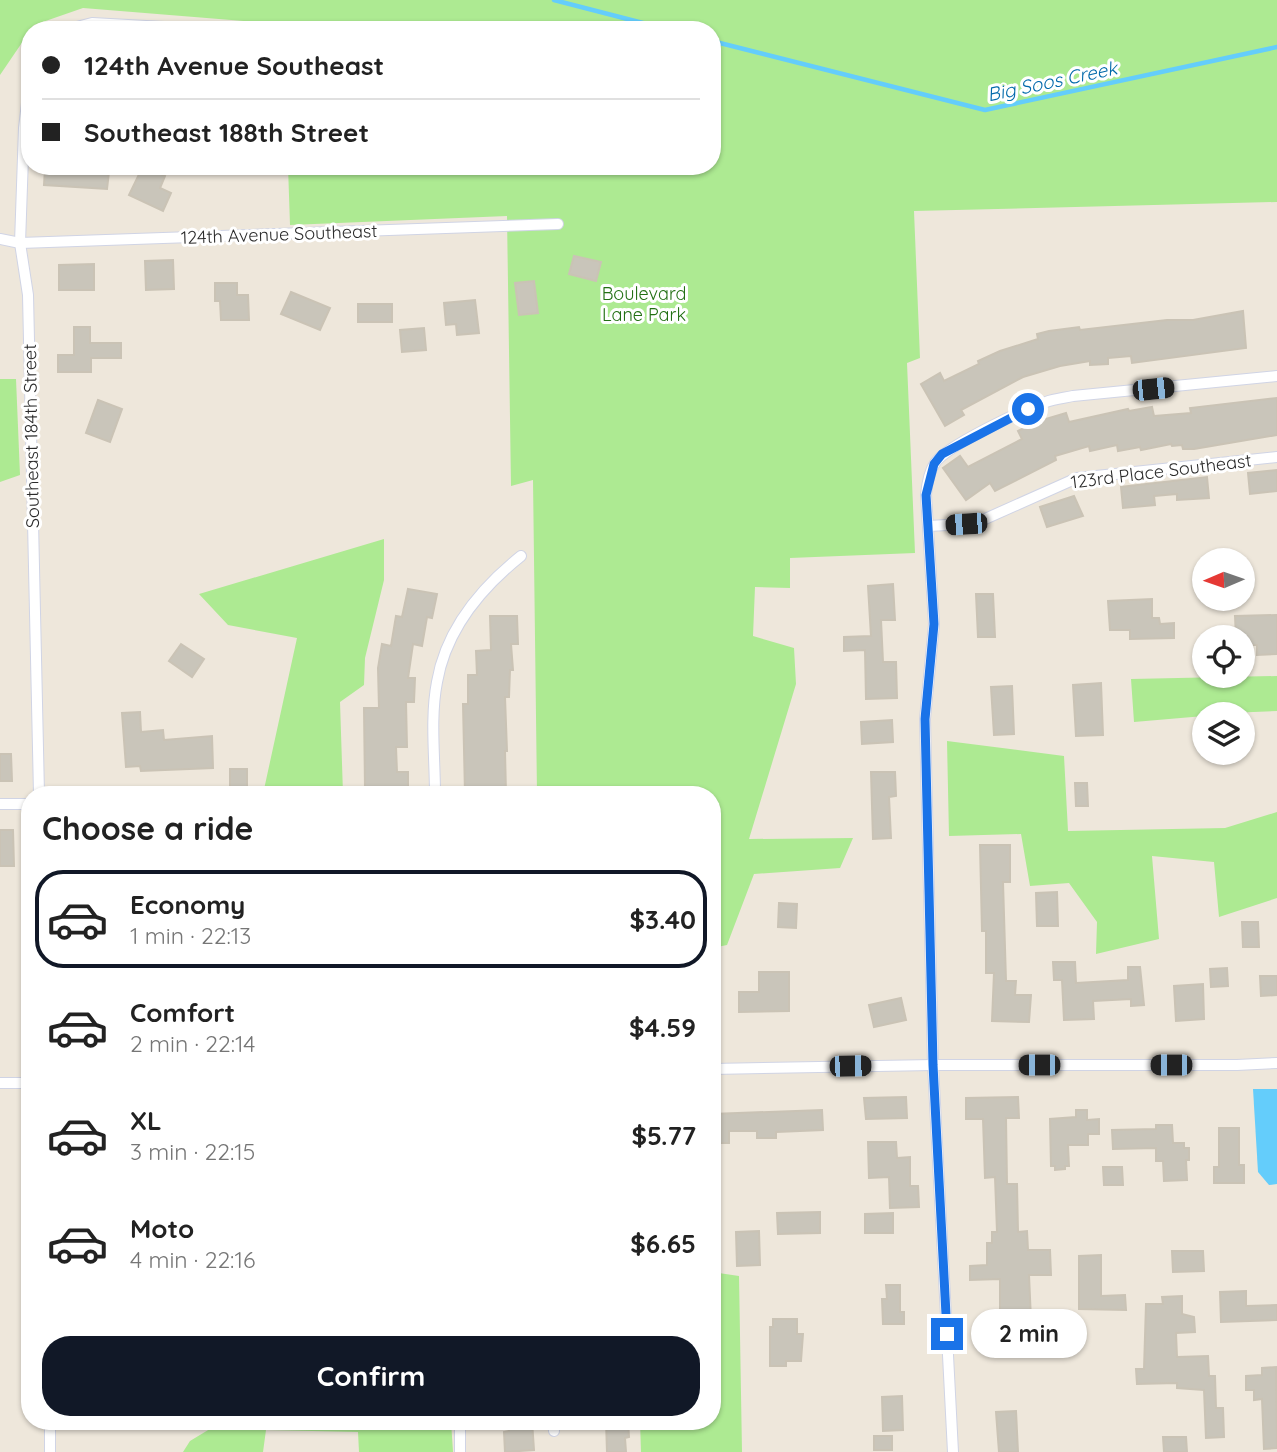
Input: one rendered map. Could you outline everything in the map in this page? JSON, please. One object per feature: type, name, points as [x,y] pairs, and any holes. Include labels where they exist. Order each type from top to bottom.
[{"type":"street","name":"Southeast 184th Street","points":[[22,175],[20,243],[29,295],[39,786]]},
{"type":"street","name":"124th Avenue Southeast","points":[[0,239],[20,243],[558,224]]},
{"type":"street","points":[[953,1452],[933,1065],[925,719],[934,624],[926,495],[929,476],[942,454],[1047,401],[1073,396],[1277,376]]},
{"type":"street","name":"123rd Place Southeast","points":[[928,526],[966,524],[985,519],[1077,478],[1277,457]]},
{"type":"street","points":[[435,786],[434,706],[444,654],[455,631],[478,596],[500,573],[522,556]]},
{"type":"street","points":[[0,804],[21,804]]},
{"type":"street","points":[[721,1069],[1277,1063]]},
{"type":"street","points":[[0,1083],[21,1083]]},
{"type":"street","points":[[50,1430],[50,1452]]},
{"type":"street","points":[[460,1430],[460,1452]]},
{"type":"green space","name":"Boulevard Lane Park","points":[[0,0],[1277,0],[1277,202],[914,211],[920,358],[907,363],[915,553],[790,558],[790,588],[755,587],[753,636],[794,648],[796,684],[749,839],[853,838],[840,868],[754,874],[727,945],[721,946],[721,786],[537,786],[533,480],[511,486],[507,216],[290,225],[288,175],[721,175],[721,21],[244,21],[83,8],[46,21],[21,21],[21,44],[0,75]]},
{"type":"green space","points":[[0,379],[16,379],[20,475],[0,482]]},
{"type":"green space","points":[[384,539],[384,580],[365,658],[364,685],[340,702],[343,786],[265,786],[297,638],[228,625],[199,594]]},
{"type":"green space","points":[[1255,676],[1277,676],[1277,711],[1255,712],[1255,702],[1192,702],[1192,717],[1134,722],[1131,679],[1192,678],[1192,688],[1255,688]]},
{"type":"green space","points":[[947,741],[1064,756],[1068,831],[1225,828],[1277,812],[1277,898],[1219,917],[1214,862],[1152,856],[1159,939],[1096,954],[1097,922],[1069,883],[1030,886],[1021,834],[949,836]]},
{"type":"green space","points":[[721,1273],[739,1276],[742,1452],[641,1452],[640,1430],[721,1430]]},
{"type":"green space","points":[[208,1430],[266,1430],[263,1452],[183,1452],[190,1441]]},
{"type":"green space","points":[[266,1430],[452,1430],[453,1452],[359,1452],[358,1432]]},
{"type":"water","points":[[1253,1089],[1277,1089],[1277,1184],[1269,1185],[1258,1172]]},
{"type":"building","points":[[45,175],[109,175],[107,189],[44,185]]},
{"type":"building","points":[[139,175],[165,176],[160,188],[171,193],[163,211],[129,195]]},
{"type":"building","points":[[574,256],[601,262],[596,281],[569,274]]},
{"type":"building","points":[[173,260],[174,289],[146,290],[145,261]]},
{"type":"building","points":[[94,264],[94,290],[59,290],[59,265]]},
{"type":"building","points":[[534,281],[538,313],[519,315],[515,283]]},
{"type":"building","points":[[215,283],[237,283],[237,295],[248,295],[249,320],[221,320],[220,301],[215,301]]},
{"type":"building","points":[[291,292],[330,308],[320,330],[281,314]]},
{"type":"building","points":[[475,300],[479,333],[457,335],[456,324],[446,325],[444,303]]},
{"type":"building","points":[[358,304],[392,304],[392,322],[358,322]]},
{"type":"building","points":[[1243,311],[1246,348],[1132,363],[1131,356],[1108,358],[1108,364],[1090,365],[1090,361],[1060,366],[1023,377],[961,410],[964,415],[945,426],[921,384],[940,373],[944,381],[979,364],[978,361],[1038,339],[1037,334],[1049,331],[1193,320]]},
{"type":"building","points":[[74,327],[90,327],[90,343],[121,343],[121,358],[91,358],[91,372],[58,372],[58,355],[74,355]]},
{"type":"building","points":[[424,328],[426,350],[402,352],[400,330]]},
{"type":"building","points":[[1277,398],[1277,435],[1194,449],[1183,449],[1182,445],[1171,444],[1118,451],[1117,445],[1090,451],[1089,446],[1055,456],[1056,460],[995,491],[990,483],[966,500],[943,468],[960,456],[968,467],[1022,439],[1018,431],[1036,422],[1066,413],[1069,422],[1128,409],[1152,407],[1154,416],[1191,413],[1190,408]]},
{"type":"building","points":[[98,400],[122,409],[110,442],[86,433]]},
{"type":"building","points":[[1277,470],[1277,491],[1250,494],[1248,473]]},
{"type":"building","points":[[1207,477],[1209,498],[1177,500],[1177,494],[1154,496],[1155,505],[1123,508],[1121,487]]},
{"type":"building","points":[[1074,496],[1083,516],[1047,527],[1040,507]]},
{"type":"building","points":[[893,584],[895,620],[881,620],[883,662],[896,662],[897,698],[866,699],[865,650],[844,651],[844,637],[871,636],[868,586]]},
{"type":"building","points":[[408,589],[437,594],[432,618],[427,617],[422,646],[413,644],[408,678],[415,678],[414,702],[406,702],[407,747],[396,747],[397,772],[408,772],[408,786],[365,786],[364,708],[379,708],[378,668],[382,644],[391,646],[396,616],[402,617]]},
{"type":"building","points":[[976,594],[993,594],[995,637],[978,637]]},
{"type":"building","points":[[1152,599],[1152,618],[1159,618],[1160,624],[1174,623],[1174,638],[1130,639],[1130,630],[1110,630],[1108,601]]},
{"type":"building","points":[[1277,615],[1277,654],[1257,655],[1255,625],[1235,625],[1235,616]]},
{"type":"building","points":[[490,616],[517,616],[518,644],[511,644],[513,670],[510,670],[509,697],[505,697],[506,786],[465,786],[463,704],[468,704],[468,675],[477,675],[476,651],[491,650]]},
{"type":"building","points":[[181,644],[204,659],[192,677],[169,661]]},
{"type":"building","points":[[1101,683],[1103,735],[1076,736],[1073,685]]},
{"type":"building","points":[[1012,686],[1014,734],[994,735],[991,687]]},
{"type":"building","points":[[140,712],[141,732],[163,730],[164,740],[212,736],[213,768],[141,771],[140,766],[126,767],[122,713]]},
{"type":"building","points":[[892,720],[893,742],[862,744],[861,722]]},
{"type":"building","points":[[0,754],[11,754],[12,781],[0,781]]},
{"type":"building","points":[[230,769],[247,769],[247,786],[230,786]]},
{"type":"building","points":[[871,772],[895,772],[896,796],[889,797],[891,838],[873,839]]},
{"type":"building","points":[[1075,783],[1087,783],[1088,806],[1076,806]]},
{"type":"building","points":[[0,830],[13,830],[14,866],[0,866]]},
{"type":"building","points":[[980,845],[1010,845],[1010,882],[1003,882],[1006,981],[1016,981],[1015,995],[1031,995],[1029,1022],[992,1021],[994,973],[986,973]]},
{"type":"building","points":[[1057,892],[1058,926],[1037,926],[1036,893]]},
{"type":"building","points":[[779,903],[797,904],[796,928],[778,927]]},
{"type":"building","points":[[1242,922],[1258,922],[1259,947],[1243,947]]},
{"type":"building","points":[[1053,962],[1075,962],[1076,983],[1128,980],[1128,967],[1140,967],[1144,1005],[1131,1006],[1131,999],[1093,1001],[1094,1019],[1064,1020],[1062,980],[1054,980]]},
{"type":"building","points":[[1227,968],[1228,986],[1211,987],[1210,969]]},
{"type":"building","points":[[759,972],[789,972],[789,1011],[739,1012],[739,992],[759,992]]},
{"type":"building","points":[[1260,976],[1277,976],[1277,995],[1261,996]]},
{"type":"building","points":[[1203,984],[1204,1019],[1176,1021],[1174,986]]},
{"type":"building","points":[[901,998],[906,1020],[874,1027],[869,1005]]},
{"type":"building","points":[[906,1097],[907,1118],[866,1119],[864,1098]]},
{"type":"building","points":[[1018,1097],[1019,1118],[1006,1118],[1007,1184],[1017,1184],[1018,1232],[1027,1231],[1028,1250],[1050,1250],[1051,1275],[1029,1275],[1031,1320],[1012,1320],[1013,1356],[994,1357],[993,1329],[1000,1329],[1000,1279],[970,1280],[970,1266],[987,1265],[987,1243],[992,1243],[992,1232],[997,1232],[995,1177],[985,1178],[983,1119],[966,1119],[966,1098]]},
{"type":"building","points":[[822,1110],[823,1130],[776,1132],[776,1138],[757,1138],[757,1131],[729,1131],[729,1143],[721,1143],[721,1114]]},
{"type":"building","points":[[1076,1110],[1087,1110],[1087,1120],[1099,1119],[1099,1134],[1088,1134],[1088,1145],[1068,1145],[1069,1166],[1055,1170],[1055,1166],[1051,1166],[1050,1119],[1076,1117]]},
{"type":"building","points":[[1156,1125],[1172,1125],[1173,1143],[1184,1143],[1184,1148],[1189,1148],[1189,1160],[1186,1160],[1187,1180],[1164,1181],[1163,1161],[1156,1161],[1156,1148],[1113,1149],[1112,1130],[1156,1129]]},
{"type":"building","points":[[1219,1128],[1239,1128],[1239,1165],[1244,1165],[1244,1183],[1214,1183],[1214,1167],[1219,1167]]},
{"type":"building","points":[[868,1142],[896,1142],[897,1158],[910,1157],[910,1186],[918,1186],[919,1207],[890,1208],[889,1177],[869,1178]]},
{"type":"building","points":[[1103,1167],[1122,1167],[1123,1185],[1104,1185]]},
{"type":"building","points":[[820,1212],[820,1233],[778,1234],[777,1213]]},
{"type":"building","points":[[893,1213],[893,1233],[865,1233],[865,1214]]},
{"type":"building","points":[[759,1231],[760,1265],[737,1266],[736,1232]]},
{"type":"building","points":[[1172,1251],[1203,1251],[1204,1271],[1173,1272]]},
{"type":"building","points":[[1101,1255],[1101,1296],[1125,1295],[1126,1310],[1079,1309],[1079,1256]]},
{"type":"building","points":[[886,1285],[900,1285],[900,1312],[904,1312],[904,1324],[883,1324],[882,1299],[887,1299]]},
{"type":"building","points":[[1246,1291],[1246,1306],[1277,1305],[1277,1320],[1221,1322],[1220,1292]]},
{"type":"building","points":[[1182,1296],[1182,1314],[1194,1317],[1195,1332],[1176,1333],[1177,1357],[1208,1356],[1209,1376],[1215,1376],[1216,1408],[1223,1408],[1224,1437],[1206,1438],[1204,1390],[1177,1388],[1177,1383],[1137,1384],[1136,1369],[1144,1369],[1146,1304],[1163,1304],[1162,1297]]},
{"type":"building","points":[[773,1319],[797,1319],[797,1334],[803,1334],[801,1361],[786,1361],[786,1366],[770,1366],[770,1327],[773,1327]]},
{"type":"building","points":[[1276,1367],[1277,1448],[1264,1449],[1262,1399],[1254,1400],[1254,1390],[1246,1390],[1246,1376],[1262,1375],[1262,1368]]},
{"type":"building","points":[[902,1396],[903,1430],[883,1431],[882,1397]]},
{"type":"building","points":[[1016,1411],[1018,1452],[999,1452],[996,1412]]},
{"type":"building","points":[[533,1430],[534,1450],[505,1452],[504,1432]]},
{"type":"building","points":[[606,1430],[629,1430],[629,1437],[625,1438],[626,1452],[607,1452]]},
{"type":"building","points":[[874,1436],[892,1436],[892,1450],[874,1450]]},
{"type":"building","points":[[1163,1437],[1186,1437],[1187,1452],[1164,1452]]},
{"type":"waterway","name":"Big Soos Creek","points":[[554,0],[635,21]]},
{"type":"waterway","name":"Big Soos Creek","points":[[721,43],[985,110],[1277,47]]},
{"type":"route","points":[[947,1334],[933,1065],[925,719],[934,624],[926,495],[929,476],[942,454],[1028,409]]}]
